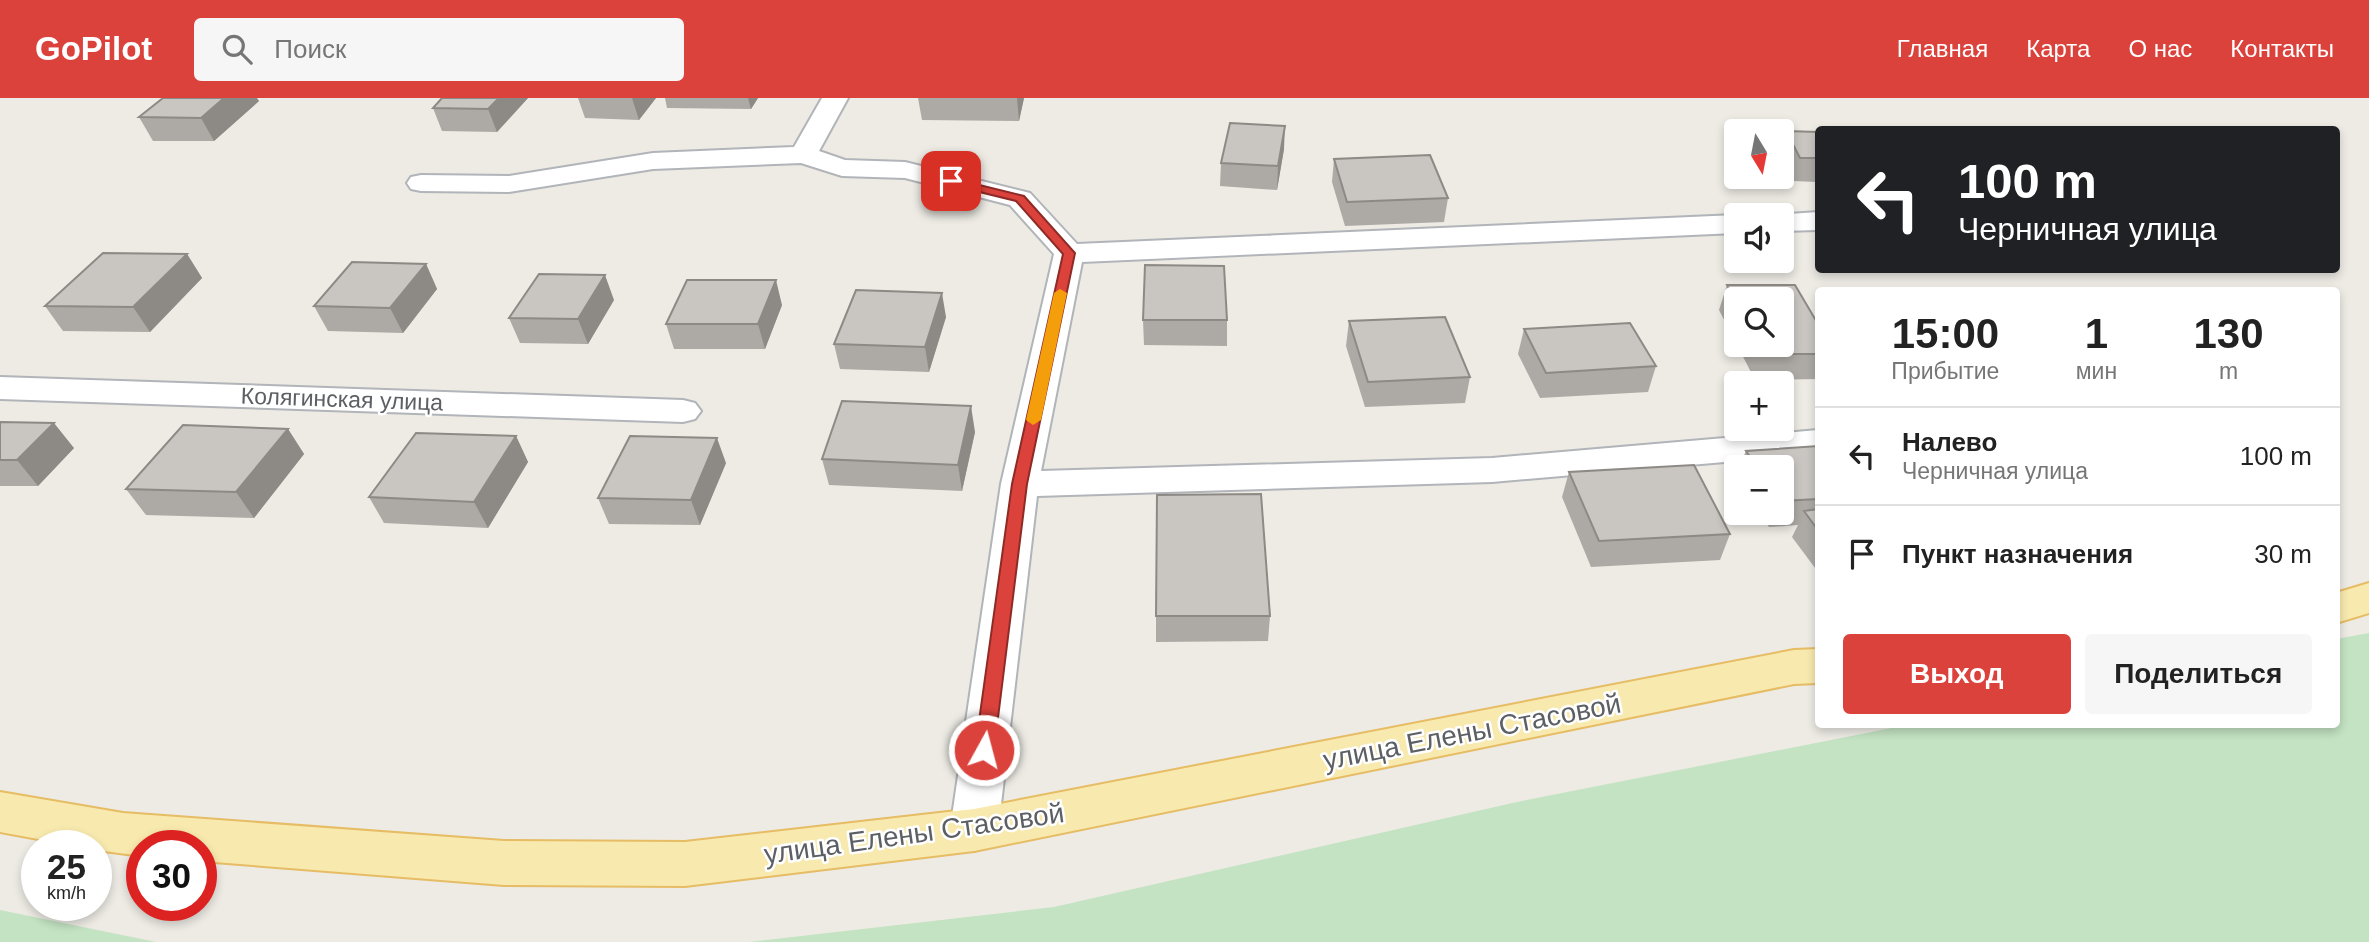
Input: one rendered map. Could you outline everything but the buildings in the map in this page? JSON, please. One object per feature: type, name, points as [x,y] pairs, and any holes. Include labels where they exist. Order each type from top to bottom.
[{"type":"main road","points":[[2340,607],[2369,598]]},
{"type":"main road","name":"улица Елены Стасовой","points":[[0,811],[122,834],[504,863],[685,864],[974,830],[1794,667],[1815,666]]},
{"type":"street","points":[[803,155],[835,98]]},
{"type":"street","points":[[421,183],[509,184],[653,161],[803,155],[842,168],[905,170],[1020,198],[1069,253]]},
{"type":"street","points":[[1794,222],[1815,221]]},
{"type":"street","points":[[1069,253],[1724,225]]},
{"type":"street","points":[[974,830],[1020,484],[1069,253]]},
{"type":"street","name":"Колягинская улица","points":[[0,388],[683,411]]},
{"type":"street","points":[[1020,484],[1492,470],[1815,442]]},
{"type":"green space","points":[[2369,633],[2369,942],[749,942],[1054,907],[1517,802],[1892,728],[2340,728],[2340,638]]},
{"type":"green space","points":[[0,910],[21,914],[21,921],[54,921],[156,942],[0,942]]},
{"type":"slow traffic","points":[[1033,420],[1060,293]]},
{"type":"route","points":[[951,181],[1020,198],[1069,253],[1020,484],[984,750]]}]
